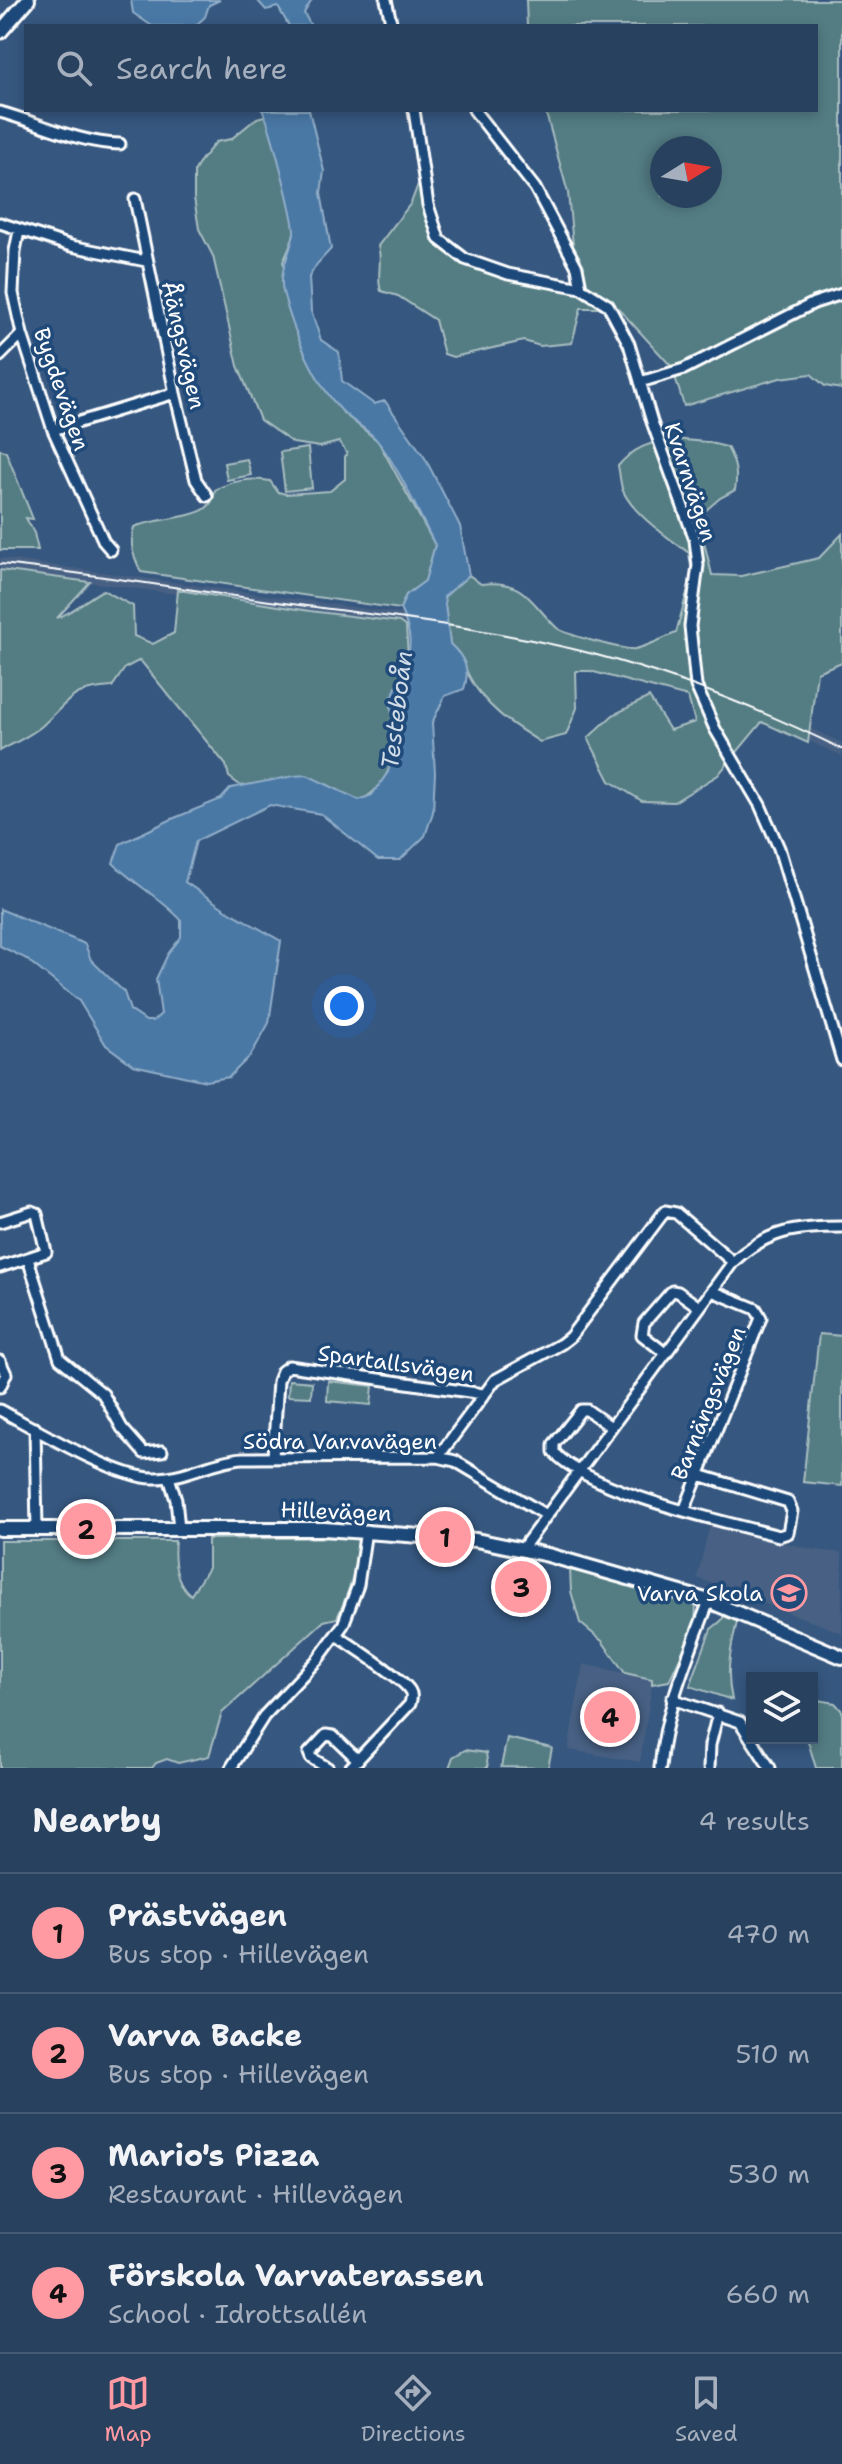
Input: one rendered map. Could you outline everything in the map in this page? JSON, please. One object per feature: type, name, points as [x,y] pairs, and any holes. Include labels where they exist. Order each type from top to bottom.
[{"type":"street","points":[[0,32],[28,0]]},
{"type":"street","points":[[386,0],[392,24]]},
{"type":"street","points":[[0,112],[67,135],[102,144],[120,144]]},
{"type":"street","name":"Kvarnvägen","points":[[414,112],[428,205],[439,239],[465,259],[508,274],[581,288],[608,305],[629,344],[671,477],[695,540],[698,565],[690,626],[696,686],[715,729],[760,805],[779,848],[842,1060]]},
{"type":"street","points":[[476,112],[535,188],[577,267],[581,288]]},
{"type":"street","name":"Åängsvägen","points":[[135,199],[146,261],[196,480],[207,496]]},
{"type":"street","points":[[0,223],[71,246],[146,261]]},
{"type":"street","name":"Bygdevägen","points":[[19,231],[13,293],[22,334],[53,430],[104,542],[111,550]]},
{"type":"street","points":[[640,382],[684,369],[814,303],[842,294]]},
{"type":"street","points":[[0,356],[22,334]]},
{"type":"street","points":[[53,430],[175,393]]},
{"type":"street","name":"Spartallsvägen","points":[[273,1457],[278,1381],[282,1371],[289,1366],[483,1394],[495,1380],[570,1337],[665,1211],[676,1213],[733,1262]]},
{"type":"street","points":[[0,1222],[32,1212],[37,1214],[46,1252],[0,1267]]},
{"type":"street","points":[[522,1549],[733,1262],[752,1245],[778,1232],[842,1227]]},
{"type":"street","points":[[28,1259],[60,1359],[103,1394],[122,1428],[144,1453],[162,1451]]},
{"type":"street","points":[[665,1353],[642,1335],[644,1323],[672,1291],[699,1307]]},
{"type":"street","name":"Barnängsvägen","points":[[684,1511],[761,1318],[756,1309],[712,1291]]},
{"type":"street","points":[[0,1361],[6,1374],[0,1387]]},
{"type":"street","points":[[438,1457],[483,1394]]},
{"type":"street","name":"Södra Varvavägen","points":[[0,1410],[102,1462],[149,1478],[169,1477],[232,1459],[438,1457],[455,1461],[546,1515]]},
{"type":"street","points":[[611,1427],[587,1410],[581,1410],[552,1449],[578,1472],[684,1511],[779,1536],[787,1535],[792,1513],[788,1502],[699,1475]]},
{"type":"street","points":[[35,1428],[37,1529]]},
{"type":"street","points":[[169,1477],[176,1500],[179,1528]]},
{"type":"street","name":"Hillevägen","points":[[0,1529],[366,1530],[476,1540],[522,1549],[709,1601],[842,1657]]},
{"type":"street","points":[[231,1768],[264,1716],[318,1659],[348,1615],[358,1585],[366,1530]]},
{"type":"street","points":[[660,1768],[672,1699],[709,1601]]},
{"type":"street","points":[[336,1635],[395,1677],[409,1689],[411,1696],[410,1704],[350,1768]]},
{"type":"street","points":[[672,1699],[740,1722],[770,1768]]},
{"type":"street","points":[[709,1768],[710,1745],[718,1713]]},
{"type":"street","points":[[328,1768],[311,1758],[309,1753],[326,1735],[333,1736],[358,1760]]},
{"type":"shaded area","points":[[0,558],[454,621],[789,718],[842,743],[842,756],[730,705],[452,632],[0,570]]},
{"type":"shaded area","name":"Varva Skola","points":[[710,1524],[811,1549],[842,1553],[842,1633],[697,1578]]},
{"type":"shaded area","points":[[583,1664],[653,1679],[640,1762],[568,1750]]},
{"type":"green space","points":[[526,0],[842,0],[842,389],[825,386],[811,374],[780,378],[684,406],[672,367],[618,308],[581,308],[572,343],[540,346],[524,341],[453,357],[444,354],[435,320],[398,296],[381,291],[378,246],[411,203],[420,179],[433,230],[443,249],[466,264],[577,288],[568,193],[546,112],[818,112],[818,24],[527,24]]},
{"type":"green space","points":[[268,115],[294,220],[292,240],[283,262],[343,413],[378,441],[435,545],[425,581],[406,595],[400,609],[141,572],[134,555],[134,527],[200,511],[210,504],[215,490],[228,484],[249,480],[270,481],[278,492],[286,494],[330,491],[345,479],[347,453],[339,442],[320,447],[293,443],[260,420],[238,366],[213,256],[199,229],[194,172],[201,160],[216,142],[231,139],[257,118]]},
{"type":"green space","points":[[673,439],[727,447],[734,463],[735,490],[698,517],[712,575],[741,576],[819,558],[842,534],[842,662],[817,672],[808,743],[762,722],[718,775],[674,802],[642,801],[610,781],[588,738],[613,715],[649,697],[670,730],[695,722],[688,697],[590,671],[576,671],[577,708],[566,735],[540,742],[500,714],[475,687],[460,656],[450,644],[444,597],[469,575],[481,584],[496,583],[518,589],[557,628],[595,642],[635,649],[676,633],[692,574],[689,553],[635,509],[623,491],[618,466],[642,447]]},
{"type":"green space","points":[[308,448],[312,488],[285,491],[280,452]]},
{"type":"green space","points":[[0,449],[6,452],[33,519],[26,518],[38,550],[0,550]]},
{"type":"green space","points":[[247,459],[251,475],[227,480],[224,463]]},
{"type":"green space","points":[[0,570],[90,582],[57,618],[103,590],[133,606],[134,636],[153,644],[174,633],[178,590],[399,622],[406,627],[408,656],[403,667],[404,678],[392,702],[391,710],[398,731],[388,772],[375,790],[359,800],[318,783],[241,786],[229,777],[226,765],[140,660],[125,668],[112,687],[79,693],[39,729],[0,751]]},
{"type":"green space","points":[[819,1334],[842,1336],[842,1486],[803,1482]]},
{"type":"green space","points":[[289,1380],[312,1382],[311,1397],[288,1396]]},
{"type":"green space","points":[[328,1381],[373,1386],[371,1405],[327,1401]]},
{"type":"green space","points":[[358,1537],[352,1579],[337,1618],[324,1621],[222,1713],[209,1756],[178,1763],[167,1759],[152,1768],[0,1768],[0,1541],[175,1541],[176,1571],[181,1584],[191,1595],[208,1568],[208,1539]]},
{"type":"green space","points":[[570,1570],[637,1584],[696,1604],[695,1625],[669,1681],[652,1684],[652,1679],[625,1673],[602,1641],[580,1623],[571,1591]]},
{"type":"green space","points":[[726,1613],[738,1618],[729,1669],[732,1700],[690,1686],[711,1629]]},
{"type":"green space","points":[[818,1700],[835,1703],[842,1711],[842,1768],[816,1768],[809,1744],[818,1744]]},
{"type":"green space","points":[[507,1738],[552,1748],[548,1768],[501,1767]]},
{"type":"green space","points":[[465,1750],[486,1753],[488,1768],[449,1768],[453,1757]]},
{"type":"water","points":[[131,0],[220,0],[209,5],[205,17],[197,24],[149,24],[133,13]]},
{"type":"water","points":[[257,0],[312,0],[304,13],[310,24],[288,24],[278,7],[266,10]]},
{"type":"water","name":"Testeboån","points":[[263,112],[309,112],[324,171],[321,193],[331,249],[309,277],[311,311],[321,340],[339,352],[342,381],[374,404],[385,401],[425,458],[460,526],[469,575],[444,597],[450,644],[462,659],[467,675],[464,689],[445,696],[432,723],[435,773],[433,812],[425,836],[400,860],[378,860],[321,814],[270,805],[196,841],[185,882],[281,941],[269,1023],[251,1055],[229,1077],[206,1081],[133,1065],[106,1045],[79,1001],[25,958],[0,946],[0,909],[85,944],[91,960],[124,992],[130,1010],[146,1021],[153,1021],[161,1014],[156,979],[168,954],[181,937],[181,920],[113,863],[120,844],[221,799],[231,788],[307,775],[359,800],[372,795],[388,772],[398,729],[391,700],[404,678],[410,646],[400,609],[406,595],[425,581],[435,545],[387,455],[375,438],[346,415],[322,386],[299,339],[282,284],[283,269],[294,233],[293,225]]},
{"type":"railway","points":[[0,564],[513,636],[593,654],[689,684],[842,749]]},
{"type":"place","name":"Varva Backe","points":[[86,1529]]},
{"type":"place","name":"Prästvägen","points":[[445,1537]]},
{"type":"place","name":"Mario's Pizza","points":[[521,1587]]},
{"type":"place","name":"Varva Skola","points":[[789,1593]]},
{"type":"place","name":"Förskola Varvaterassen","points":[[610,1717]]}]
